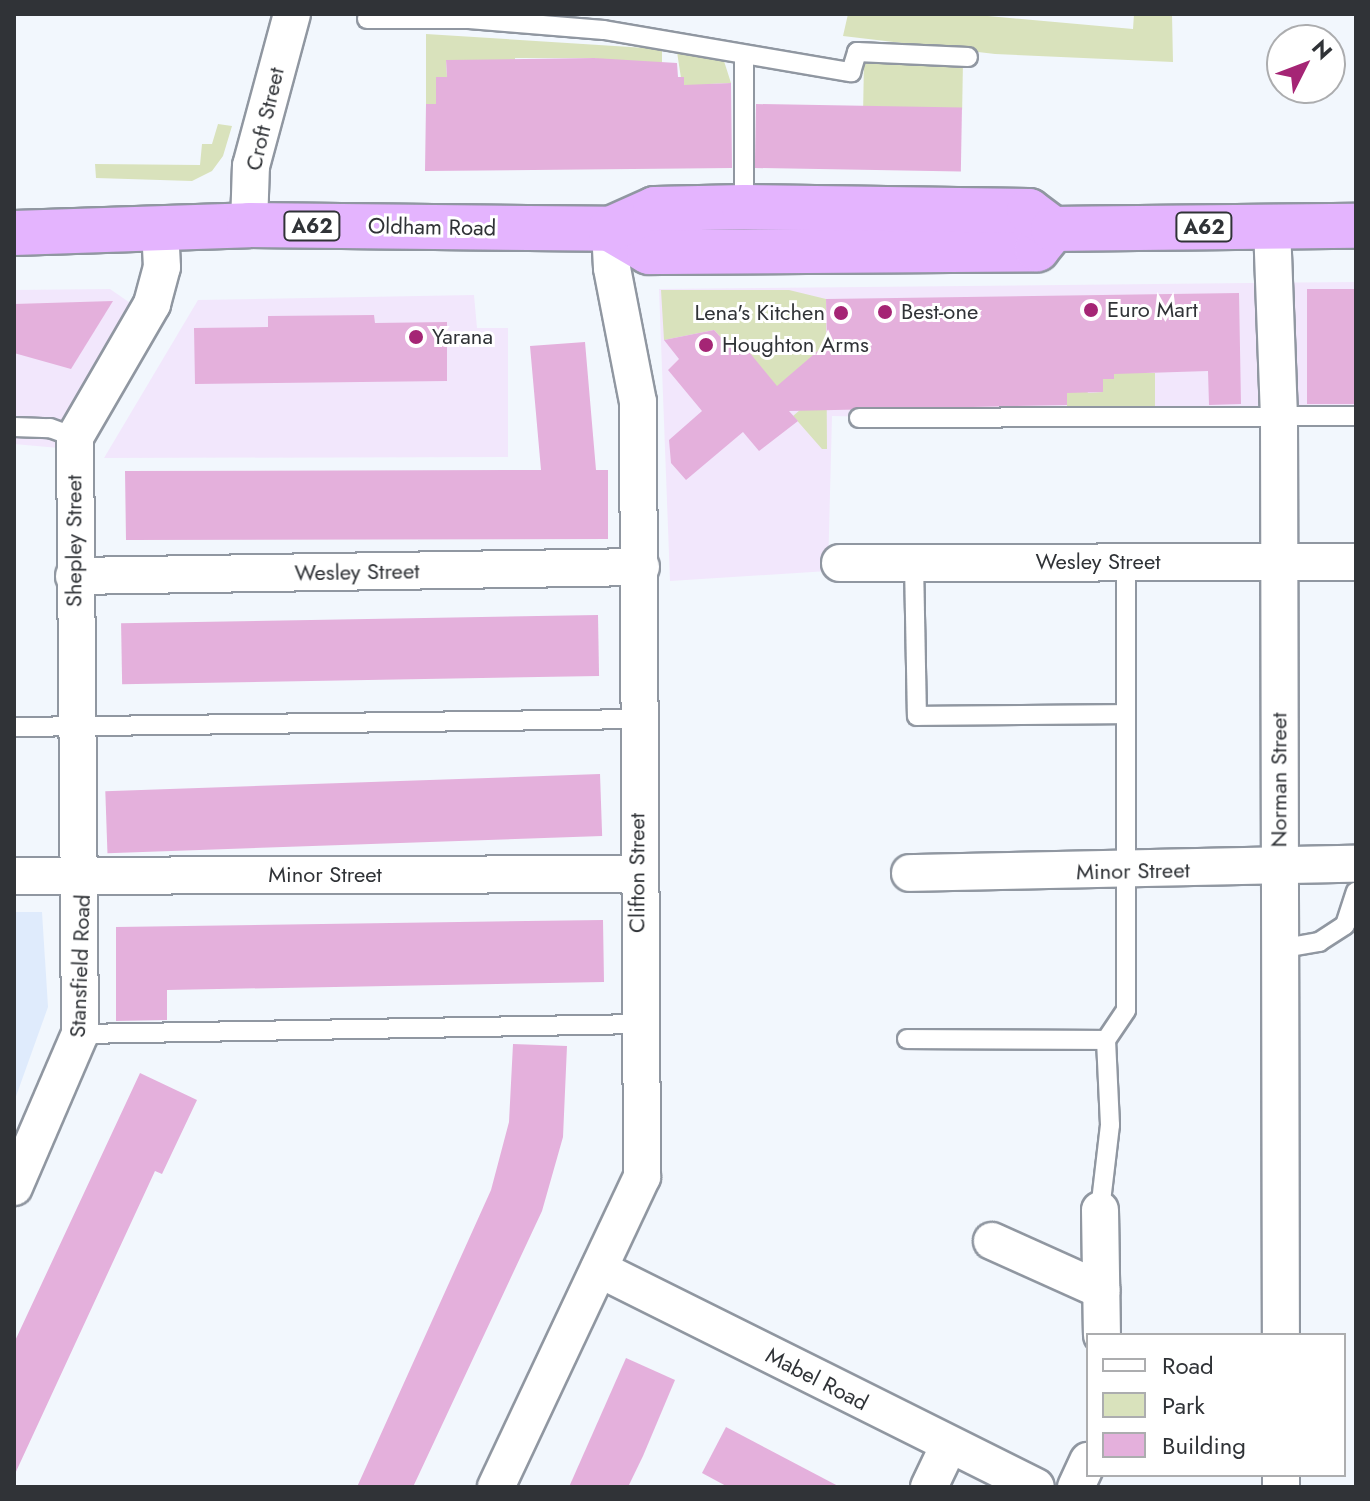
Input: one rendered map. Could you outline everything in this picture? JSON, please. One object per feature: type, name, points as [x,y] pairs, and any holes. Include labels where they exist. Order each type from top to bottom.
[{"type":"highway","name":"Oldham Road","points":[[14,233],[249,225],[610,229],[655,209],[744,207],[1029,211],[1053,229],[1356,226]]},
{"type":"highway","name":"Oldham Road","points":[[610,229],[649,252],[1037,249],[1053,229]]},
{"type":"street","name":"Croft Street","points":[[249,225],[251,166],[292,14]]},
{"type":"street","name":"Norman Street","points":[[1272,226],[1279,416],[1281,1333]]},
{"type":"street","name":"Shepley Street","points":[[83,875],[75,727],[75,437],[152,304],[162,267],[160,228]]},
{"type":"street","name":"Clifton Street","points":[[496,1487],[642,1177],[637,874],[641,567],[638,402],[610,229]]},
{"type":"street","name":"Wesley Street","points":[[840,563],[1356,562]]},
{"type":"street","name":"Wesley Street","points":[[74,576],[641,567]]},
{"type":"street","name":"Minor Street","points":[[910,873],[1127,872],[1356,864]]},
{"type":"street","name":"Minor Street","points":[[14,876],[637,874]]},
{"type":"street","name":"Stansfield Road","points":[[14,1187],[80,1034],[83,875]]},
{"type":"street","points":[[1100,1210],[1102,1333]]},
{"type":"street","points":[[992,1241],[1101,1290]]},
{"type":"street","name":"Mabel Road","points":[[599,1269],[1036,1487]]},
{"type":"street","points":[[929,1487],[949,1445]]},
{"type":"street","points":[[1076,1487],[1086,1465]]},
{"type":"lane","points":[[367,19],[469,19],[604,30],[744,57],[851,72],[857,52],[968,57]]},
{"type":"lane","points":[[744,57],[744,207]]},
{"type":"lane","points":[[859,418],[1356,416]]},
{"type":"lane","points":[[14,427],[50,428],[75,437]]},
{"type":"lane","points":[[1100,1210],[1110,1125],[1106,1040],[1126,1010],[1126,561]]},
{"type":"lane","points":[[914,563],[917,716],[1126,714]]},
{"type":"lane","points":[[14,727],[638,719]]},
{"type":"lane","points":[[1279,949],[1319,942],[1351,930],[1356,892]]},
{"type":"lane","points":[[80,1034],[639,1024]]},
{"type":"lane","points":[[907,1039],[1106,1040]]},
{"type":"shaded area","points":[[1356,282],[1356,427],[832,416],[828,571],[670,581],[659,289]]},
{"type":"shaded area","points":[[110,289],[136,307],[59,448],[14,444],[14,290]]},
{"type":"shaded area","points":[[474,295],[477,328],[508,328],[508,457],[104,458],[198,300]]},
{"type":"shaded area","points":[[14,912],[42,912],[48,1007],[14,1102]]},
{"type":"green space","points":[[848,14],[966,14],[1133,29],[1134,14],[1172,14],[1173,62],[995,54],[843,36]]},
{"type":"green space","points":[[426,34],[662,49],[662,76],[594,58],[515,58],[515,75],[446,61],[447,77],[436,77],[436,104],[426,104]]},
{"type":"green space","points":[[677,52],[724,61],[731,83],[709,84],[710,104],[685,104]]},
{"type":"green space","points":[[864,60],[963,62],[962,110],[863,108]]},
{"type":"green space","points":[[218,124],[232,126],[223,156],[212,171],[192,181],[96,178],[95,164],[200,165],[202,144],[212,144]]},
{"type":"green space","points":[[661,290],[789,290],[826,299],[827,449],[822,449],[793,416],[815,397],[769,394],[737,355],[745,347],[737,337],[727,344],[714,330],[664,340]]},
{"type":"green space","points":[[1136,350],[1137,373],[1155,373],[1155,407],[1067,406],[1066,351],[1088,393],[1103,392],[1103,379],[1114,379],[1113,352]]},
{"type":"building","points":[[594,58],[677,63],[678,77],[684,77],[684,85],[731,83],[732,168],[425,171],[426,104],[436,104],[436,77],[447,77],[446,60]]},
{"type":"building","points":[[756,104],[962,108],[961,172],[755,168]]},
{"type":"building","points":[[1307,289],[1356,289],[1356,404],[1307,404]]},
{"type":"building","points":[[1239,293],[1241,404],[1209,405],[1208,371],[1114,374],[1114,379],[1103,379],[1103,392],[1067,393],[1067,405],[789,411],[798,421],[759,451],[743,432],[686,480],[671,463],[669,440],[702,411],[668,370],[679,359],[664,340],[714,330],[727,344],[736,336],[777,386],[827,343],[826,299]]},
{"type":"building","points":[[113,301],[71,369],[14,353],[14,304]]},
{"type":"building","points":[[374,315],[375,323],[447,322],[447,381],[195,384],[194,328],[268,327],[268,316]]},
{"type":"building","points":[[585,342],[596,470],[608,470],[608,539],[126,540],[125,471],[541,470],[530,346]]},
{"type":"building","points":[[598,615],[599,676],[122,684],[121,623]]},
{"type":"building","points":[[600,774],[602,836],[107,853],[105,791]]},
{"type":"building","points":[[603,920],[604,982],[167,990],[167,1020],[116,1021],[116,927]]},
{"type":"building","points":[[513,1044],[567,1046],[563,1137],[542,1211],[413,1487],[357,1487],[491,1190],[509,1122]]},
{"type":"building","points":[[140,1073],[197,1100],[162,1174],[155,1171],[14,1476],[14,1343]]},
{"type":"building","points":[[626,1358],[675,1380],[643,1456],[628,1487],[569,1487]]},
{"type":"building","points":[[726,1427],[840,1487],[728,1487],[702,1473]]},
{"type":"place","name":"Euro Mart","points":[[1091,310]]},
{"type":"place","name":"Best-one","points":[[885,312]]},
{"type":"place","name":"Lena's Kitchen","points":[[841,313]]},
{"type":"place","name":"Yarana","points":[[416,337]]},
{"type":"place","name":"Houghton Arms","points":[[706,345]]}]
